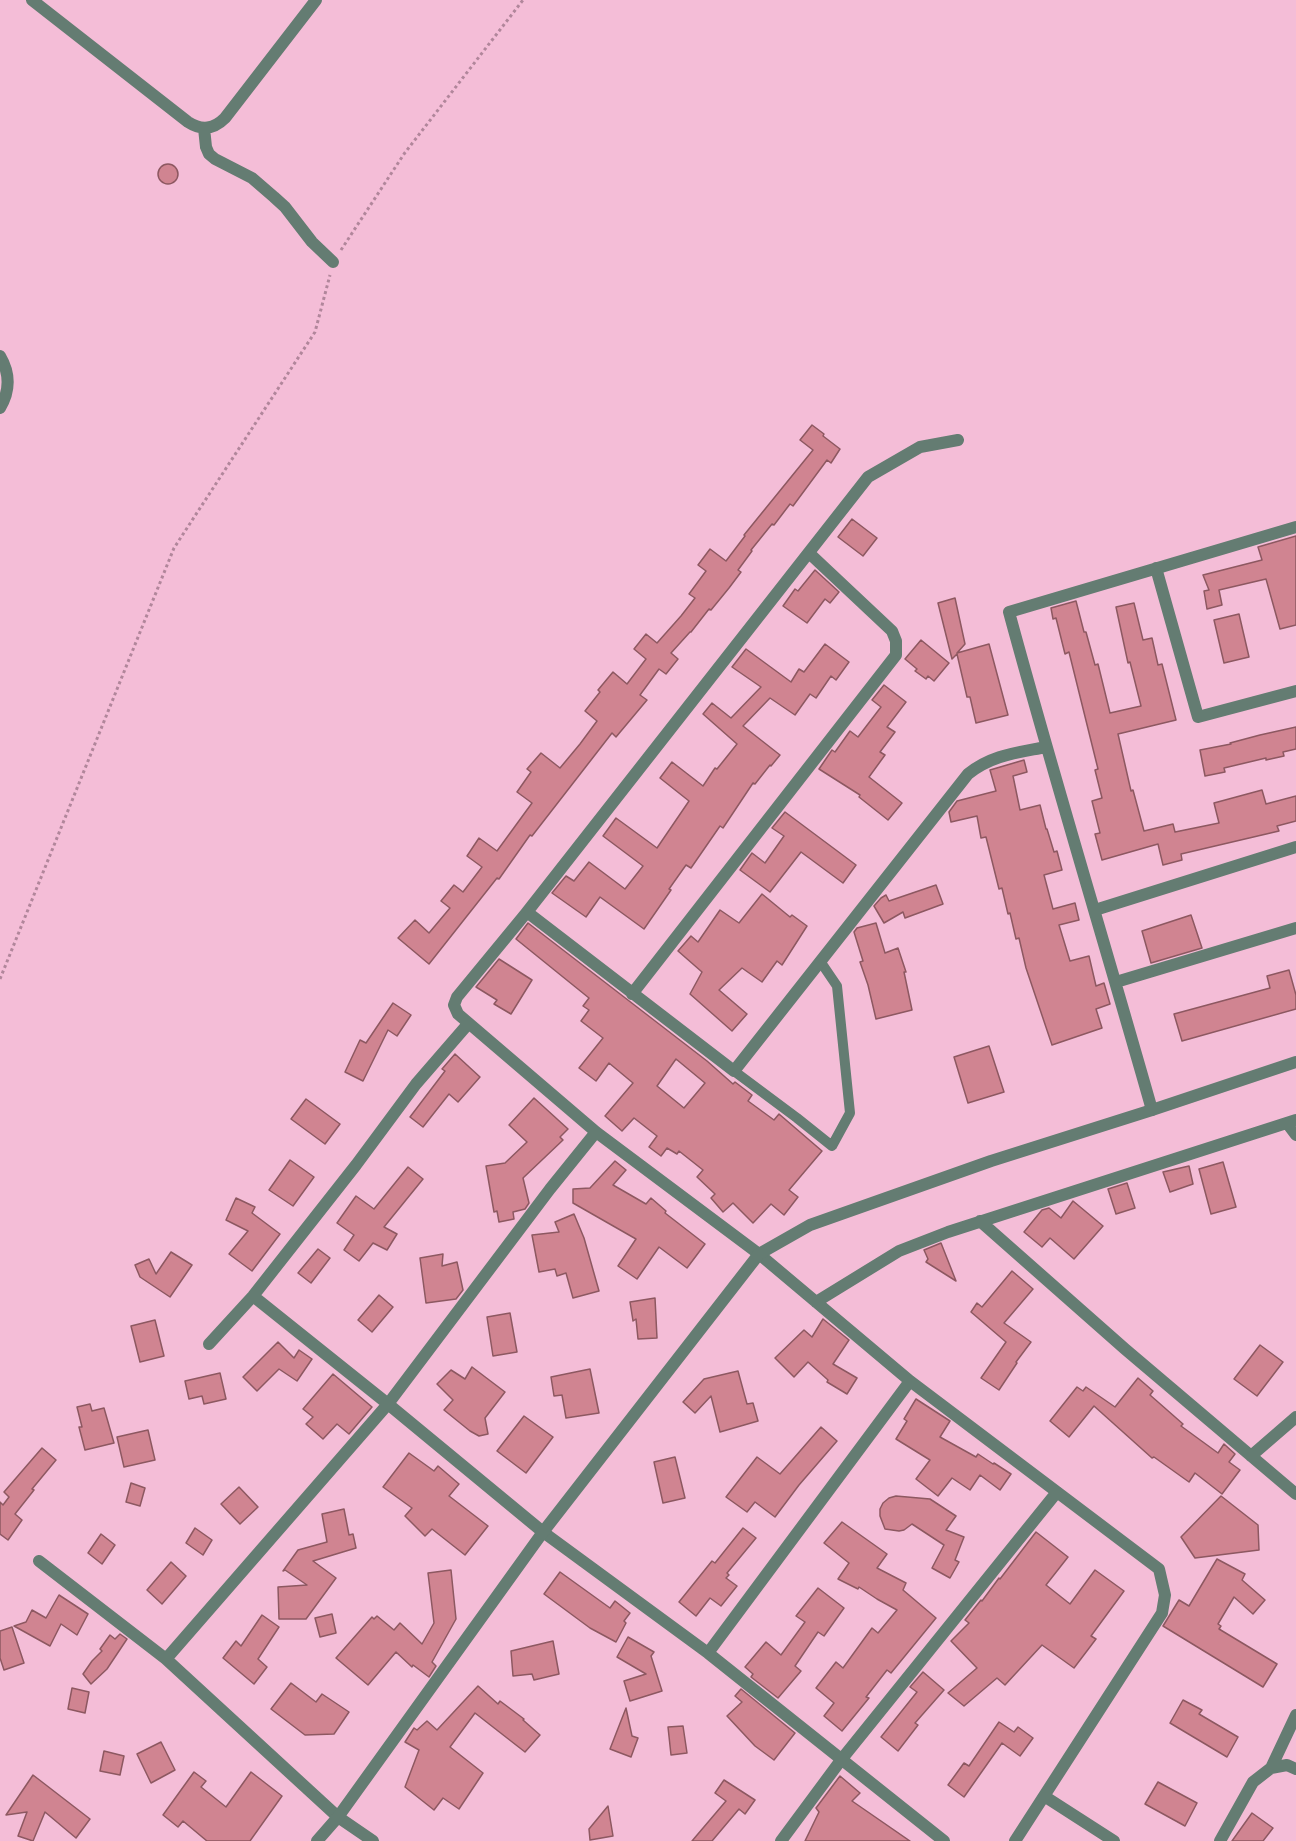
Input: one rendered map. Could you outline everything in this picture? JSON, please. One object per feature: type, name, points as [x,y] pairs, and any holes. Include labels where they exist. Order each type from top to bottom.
[{"type":"street","points":[[32,0],[188,122],[204,128],[212,127],[225,118],[316,0]]},
{"type":"street","points":[[204,128],[209,154],[252,178],[280,202],[312,242],[333,262]]},
{"type":"street","points":[[0,356],[8,375],[8,388],[0,408]]},
{"type":"street","points":[[958,440],[920,447],[868,477],[527,912],[457,997],[454,1005],[458,1014],[468,1023],[596,1132],[759,1254],[910,1381],[1159,1569],[1165,1595],[1162,1613],[1015,1841]]},
{"type":"street","points":[[1152,1110],[1009,612],[1296,527]]},
{"type":"street","points":[[632,994],[896,655],[896,641],[892,631],[809,553]]},
{"type":"street","points":[[1156,568],[1198,717],[1296,691]]},
{"type":"street","points":[[527,912],[734,1071],[968,774],[981,764],[998,757],[1046,747]]},
{"type":"street","points":[[1095,910],[1296,847]]},
{"type":"street","points":[[1116,982],[1296,928]]},
{"type":"street","points":[[209,1344],[253,1296],[356,1165],[416,1083],[468,1023]]},
{"type":"street","points":[[317,1841],[338,1817],[543,1532],[759,1254],[810,1225],[991,1161],[1296,1062]]},
{"type":"street","points":[[816,1302],[899,1251],[948,1232],[1292,1122],[1296,1135]]},
{"type":"street","points":[[166,1659],[388,1404],[550,1189],[596,1132]]},
{"type":"street","points":[[980,1221],[1125,1349],[1296,1494]]},
{"type":"street","points":[[253,1296],[543,1532],[708,1653],[944,1841]]},
{"type":"street","points":[[708,1653],[910,1381]]},
{"type":"street","points":[[1251,1456],[1296,1417]]},
{"type":"street","points":[[781,1841],[841,1760],[1057,1492]]},
{"type":"street","points":[[39,1561],[166,1659],[338,1817],[373,1841]]},
{"type":"street","points":[[1220,1841],[1253,1782],[1271,1768],[1296,1715]]},
{"type":"street","points":[[1271,1768],[1287,1765],[1296,1769]]},
{"type":"street","points":[[1044,1796],[1114,1841]]},
{"type":"lane","points":[[734,1071],[832,1146],[850,1113],[837,986],[820,961]]},
{"type":"path","points":[[0,980],[174,548],[315,332],[333,262],[404,154],[524,0]]},
{"type":"building","points":[[168,164],[175,167],[178,174],[175,181],[168,184],[161,181],[158,174],[161,167]]},
{"type":"building","points":[[812,425],[840,449],[831,463],[827,460],[793,506],[790,504],[751,550],[738,570],[741,572],[729,588],[671,653],[678,659],[666,674],[659,669],[640,695],[647,700],[616,737],[612,733],[532,836],[530,835],[499,879],[497,878],[429,964],[398,938],[415,920],[429,933],[450,908],[441,901],[454,885],[463,892],[482,867],[467,856],[479,838],[497,851],[532,803],[517,792],[531,772],[527,769],[541,753],[560,768],[580,744],[597,721],[585,711],[600,692],[598,690],[613,672],[627,684],[646,659],[634,649],[646,634],[657,643],[695,598],[689,594],[706,571],[698,565],[710,549],[726,561],[744,535],[813,450],[800,440]]},
{"type":"building","points":[[852,519],[877,538],[863,556],[838,537]]},
{"type":"building","points":[[1296,536],[1296,625],[1280,629],[1266,579],[1219,590],[1222,605],[1207,609],[1204,591],[1209,590],[1203,575],[1262,560],[1258,547]]},
{"type":"building","points":[[815,570],[839,592],[830,603],[825,599],[807,623],[783,606],[795,589],[798,591]]},
{"type":"building","points":[[955,598],[965,644],[957,653],[989,644],[1008,715],[976,723],[957,654],[952,659],[938,603]]},
{"type":"building","points":[[1076,601],[1095,665],[1098,664],[1110,713],[1141,706],[1130,662],[1128,663],[1116,607],[1134,603],[1143,640],[1152,638],[1158,665],[1162,664],[1176,720],[1118,734],[1131,791],[1133,790],[1144,831],[1173,824],[1175,832],[1219,823],[1214,803],[1262,790],[1266,804],[1296,796],[1296,821],[1277,826],[1279,831],[1181,854],[1182,860],[1163,865],[1158,844],[1102,860],[1095,834],[1100,833],[1092,801],[1102,798],[1095,770],[1098,769],[1069,652],[1065,654],[1056,618],[1053,619],[1051,608]]},
{"type":"building","points":[[1239,614],[1249,657],[1224,663],[1214,620]]},
{"type":"building","points":[[921,640],[949,663],[934,681],[928,676],[926,679],[915,671],[917,669],[905,659]]},
{"type":"building","points":[[825,644],[849,662],[836,680],[831,676],[816,698],[810,694],[795,715],[770,698],[743,726],[780,755],[755,784],[753,783],[723,828],[720,826],[691,868],[686,865],[644,929],[600,897],[586,917],[552,893],[566,876],[574,881],[589,862],[625,889],[643,866],[603,836],[616,818],[657,848],[689,801],[660,778],[672,762],[703,786],[715,768],[717,769],[737,744],[703,714],[712,703],[731,718],[761,687],[732,667],[746,649],[791,682],[799,669],[804,672]]},
{"type":"building","points":[[884,685],[906,702],[887,727],[895,732],[880,752],[885,755],[869,777],[902,803],[888,820],[859,797],[860,795],[819,769],[832,750],[835,752],[850,731],[858,737],[881,707],[872,700]]},
{"type":"building","points":[[1296,727],[1296,749],[1283,752],[1284,756],[1224,768],[1225,772],[1205,776],[1200,750]]},
{"type":"building","points":[[1024,760],[1027,772],[1013,776],[1020,810],[1040,805],[1046,829],[1054,852],[1057,851],[1062,870],[1044,875],[1053,909],[1075,903],[1079,920],[1059,925],[1070,961],[1089,956],[1096,986],[1104,983],[1110,1004],[1096,1009],[1102,1028],[1052,1045],[1026,968],[1019,938],[1016,939],[1002,888],[999,889],[986,837],[981,838],[977,816],[951,822],[949,812],[957,801],[996,791],[990,770]]},
{"type":"building","points":[[785,812],[856,865],[843,883],[801,852],[770,892],[740,870],[752,853],[765,863],[784,836],[772,828]]},
{"type":"building","points":[[936,885],[943,904],[905,918],[903,912],[884,923],[874,906],[886,895],[889,901]]},
{"type":"building","points":[[762,894],[790,917],[792,915],[807,926],[782,965],[777,961],[762,982],[742,968],[719,990],[747,1014],[732,1031],[690,994],[702,972],[678,951],[691,936],[698,942],[720,910],[739,923]]},
{"type":"building","points":[[1191,915],[1202,948],[1151,963],[1142,931]]},
{"type":"building","points":[[528,923],[707,1061],[733,1084],[735,1082],[752,1095],[748,1101],[774,1120],[779,1114],[822,1151],[789,1190],[798,1197],[784,1215],[771,1204],[753,1223],[733,1203],[723,1212],[711,1198],[715,1194],[697,1177],[703,1170],[679,1151],[677,1154],[667,1148],[661,1156],[649,1147],[657,1136],[634,1118],[622,1131],[605,1116],[633,1083],[609,1063],[596,1081],[579,1068],[603,1038],[581,1021],[589,1010],[583,1006],[589,998],[516,939]],"holes":[[[676,1059],[705,1083],[684,1108],[657,1086]]]},
{"type":"building","points":[[876,923],[885,953],[898,948],[906,972],[904,972],[912,1010],[876,1019],[854,932],[857,928]]},
{"type":"building","points":[[499,959],[532,980],[511,1014],[494,1004],[497,1000],[476,987]]},
{"type":"building","points":[[1289,970],[1296,995],[1296,1009],[1182,1041],[1174,1014],[1270,988],[1267,976]]},
{"type":"building","points":[[393,1003],[411,1015],[397,1036],[388,1030],[363,1081],[345,1072],[360,1040],[366,1043]]},
{"type":"building","points":[[989,1046],[1004,1092],[968,1103],[954,1057]]},
{"type":"building","points":[[455,1054],[480,1077],[458,1102],[449,1094],[423,1127],[410,1117],[445,1071],[442,1069]]},
{"type":"building","points":[[534,1098],[568,1129],[560,1137],[563,1140],[523,1178],[529,1203],[525,1209],[513,1212],[514,1219],[499,1222],[497,1211],[494,1212],[486,1166],[505,1163],[527,1142],[509,1125]]},
{"type":"building","points":[[306,1099],[340,1124],[325,1144],[291,1119]]},
{"type":"building","points":[[290,1160],[314,1177],[293,1206],[269,1190]]},
{"type":"building","points":[[615,1161],[626,1170],[613,1185],[646,1204],[651,1198],[666,1211],[665,1213],[705,1244],[687,1268],[659,1247],[637,1279],[618,1266],[636,1239],[573,1203],[573,1189],[590,1188]]},
{"type":"building","points":[[1223,1162],[1236,1207],[1211,1214],[1199,1169]]},
{"type":"building","points":[[1189,1166],[1193,1184],[1170,1192],[1163,1172]]},
{"type":"building","points":[[408,1167],[423,1179],[384,1227],[397,1234],[387,1250],[373,1243],[359,1261],[344,1250],[354,1235],[337,1223],[356,1196],[374,1209]]},
{"type":"building","points":[[1127,1183],[1135,1208],[1116,1214],[1108,1189]]},
{"type":"building","points":[[236,1198],[255,1207],[252,1213],[280,1234],[252,1271],[229,1254],[248,1231],[226,1220]]},
{"type":"building","points":[[1073,1201],[1103,1226],[1074,1259],[1050,1238],[1042,1247],[1024,1232],[1042,1210],[1049,1208],[1061,1218]]},
{"type":"building","points":[[574,1214],[584,1238],[599,1291],[573,1298],[566,1273],[557,1276],[555,1269],[539,1272],[532,1235],[559,1232],[555,1222]]},
{"type":"building","points":[[941,1243],[956,1281],[926,1262],[928,1259],[924,1250]]},
{"type":"building","points":[[318,1249],[330,1258],[311,1283],[298,1273]]},
{"type":"building","points":[[171,1252],[192,1265],[170,1297],[140,1277],[135,1265],[149,1259],[156,1274]]},
{"type":"building","points":[[443,1254],[442,1266],[457,1262],[463,1290],[456,1299],[426,1303],[420,1258]]},
{"type":"building","points":[[1012,1271],[1033,1289],[1004,1323],[1031,1342],[999,1390],[981,1378],[1006,1342],[971,1312],[977,1303],[982,1307]]},
{"type":"building","points":[[379,1295],[393,1307],[372,1332],[358,1320]]},
{"type":"building","points":[[655,1298],[657,1338],[638,1339],[636,1319],[633,1321],[630,1302]]},
{"type":"building","points":[[510,1313],[517,1352],[493,1356],[487,1317]]},
{"type":"building","points":[[823,1319],[849,1340],[833,1364],[857,1378],[847,1394],[827,1382],[828,1380],[808,1362],[794,1377],[775,1358],[804,1330],[812,1337]]},
{"type":"building","points":[[155,1320],[164,1356],[140,1362],[131,1326]]},
{"type":"building","points":[[278,1342],[294,1358],[299,1350],[312,1359],[297,1381],[279,1369],[257,1391],[243,1377]]},
{"type":"building","points":[[1260,1345],[1283,1362],[1257,1396],[1234,1379]]},
{"type":"building","points":[[472,1367],[505,1392],[485,1418],[488,1434],[479,1436],[444,1410],[453,1400],[437,1384],[451,1370],[465,1379]]},
{"type":"building","points":[[590,1369],[599,1413],[566,1418],[562,1395],[554,1396],[551,1377]]},
{"type":"building","points":[[738,1371],[747,1404],[753,1403],[758,1421],[720,1432],[711,1396],[695,1413],[683,1402],[704,1379]]},
{"type":"building","points":[[220,1373],[226,1399],[204,1404],[202,1396],[189,1399],[185,1381]]},
{"type":"building","points":[[333,1374],[372,1407],[349,1434],[337,1424],[323,1439],[306,1424],[313,1417],[303,1409]]},
{"type":"building","points":[[1138,1378],[1153,1391],[1150,1395],[1183,1424],[1181,1426],[1218,1453],[1224,1444],[1235,1454],[1229,1462],[1240,1470],[1222,1494],[1195,1473],[1189,1482],[1154,1457],[1152,1458],[1094,1406],[1069,1437],[1050,1421],[1077,1387],[1083,1391],[1086,1387],[1115,1407]]},
{"type":"building","points":[[916,1399],[950,1421],[940,1437],[976,1457],[978,1454],[1011,1474],[1000,1490],[980,1475],[970,1490],[952,1478],[938,1496],[916,1479],[930,1460],[896,1439]]},
{"type":"building","points":[[90,1404],[92,1411],[104,1408],[114,1443],[85,1450],[77,1407]]},
{"type":"building","points":[[524,1416],[553,1437],[526,1473],[497,1451]]},
{"type":"building","points":[[821,1427],[837,1441],[775,1517],[755,1502],[747,1512],[726,1497],[757,1457],[780,1474]]},
{"type":"building","points":[[148,1430],[155,1460],[124,1467],[117,1437]]},
{"type":"building","points":[[42,1448],[56,1460],[15,1514],[22,1520],[8,1540],[0,1534],[0,1502],[3,1505],[9,1497],[4,1492]]},
{"type":"building","points":[[409,1453],[434,1471],[438,1466],[459,1484],[449,1496],[488,1526],[465,1555],[432,1529],[425,1536],[405,1516],[412,1508],[383,1487]]},
{"type":"building","points":[[675,1457],[685,1498],[663,1503],[654,1462]]},
{"type":"building","points":[[131,1483],[145,1488],[140,1506],[126,1502]]},
{"type":"building","points":[[239,1487],[258,1507],[240,1524],[221,1504]]},
{"type":"building","points":[[896,1496],[930,1499],[956,1516],[946,1530],[964,1537],[955,1560],[959,1562],[950,1578],[932,1568],[944,1545],[912,1524],[899,1531],[885,1529],[880,1509],[889,1498]]},
{"type":"building","points":[[1221,1496],[1258,1525],[1259,1550],[1195,1558],[1181,1537]]},
{"type":"building","points":[[344,1509],[349,1535],[353,1534],[356,1548],[313,1561],[336,1578],[306,1619],[279,1619],[278,1587],[307,1585],[285,1570],[283,1571],[298,1550],[327,1542],[322,1514]]},
{"type":"building","points":[[842,1522],[887,1554],[877,1568],[906,1583],[903,1590],[936,1618],[891,1673],[887,1670],[866,1697],[869,1698],[842,1731],[824,1716],[834,1703],[816,1688],[836,1662],[843,1668],[872,1628],[878,1633],[897,1610],[859,1587],[858,1589],[838,1579],[849,1563],[824,1543]]},
{"type":"building","points":[[195,1528],[212,1540],[203,1555],[186,1543]]},
{"type":"building","points":[[743,1528],[756,1538],[727,1573],[729,1575],[726,1578],[737,1586],[721,1606],[710,1598],[696,1616],[679,1602],[712,1561],[715,1563]]},
{"type":"building","points":[[1036,1532],[1068,1557],[1046,1585],[1070,1604],[1095,1570],[1124,1591],[1091,1636],[1096,1639],[1074,1668],[1042,1645],[1005,1685],[997,1678],[964,1706],[948,1693],[977,1668],[951,1641],[969,1623],[965,1620]]},
{"type":"building","points":[[101,1534],[115,1545],[102,1564],[88,1553]]},
{"type":"building","points":[[1217,1559],[1245,1574],[1242,1580],[1265,1600],[1253,1614],[1234,1597],[1218,1624],[1221,1626],[1219,1629],[1277,1664],[1263,1687],[1163,1626],[1179,1600],[1189,1606]]},
{"type":"building","points":[[171,1562],[186,1576],[162,1604],[147,1590]]},
{"type":"building","points":[[451,1570],[456,1619],[432,1662],[436,1666],[429,1677],[413,1665],[412,1667],[396,1652],[368,1685],[336,1658],[372,1617],[374,1619],[377,1616],[394,1630],[400,1623],[422,1644],[434,1623],[428,1573]]},
{"type":"building","points":[[560,1572],[610,1608],[615,1601],[630,1613],[624,1621],[626,1623],[616,1642],[590,1628],[544,1594]]},
{"type":"building","points":[[818,1588],[844,1608],[824,1636],[818,1632],[795,1666],[801,1671],[778,1698],[751,1677],[753,1674],[745,1667],[766,1642],[781,1655],[805,1622],[796,1616]]},
{"type":"building","points":[[59,1595],[88,1614],[77,1635],[61,1624],[50,1646],[14,1626],[26,1622],[32,1610],[46,1618]]},
{"type":"building","points":[[332,1614],[336,1633],[320,1637],[315,1618]]},
{"type":"building","points":[[262,1615],[279,1627],[258,1659],[267,1667],[254,1684],[223,1658],[236,1641],[241,1646]]},
{"type":"building","points":[[12,1627],[24,1663],[4,1670],[0,1658],[0,1631]]},
{"type":"building","points":[[120,1634],[127,1639],[107,1669],[91,1684],[83,1674],[102,1651],[100,1649],[110,1635],[115,1639]]},
{"type":"building","points":[[628,1637],[654,1652],[651,1656],[662,1691],[630,1701],[624,1681],[646,1674],[617,1657]]},
{"type":"building","points":[[553,1641],[559,1674],[534,1680],[532,1674],[513,1676],[511,1651]]},
{"type":"building","points":[[923,1672],[944,1690],[915,1723],[918,1725],[898,1751],[881,1737],[917,1692],[910,1687]]},
{"type":"building","points":[[291,1683],[316,1702],[322,1694],[349,1712],[334,1734],[305,1735],[271,1709]]},
{"type":"building","points":[[478,1686],[498,1704],[500,1701],[524,1719],[540,1735],[525,1752],[475,1713],[450,1747],[483,1773],[459,1809],[443,1798],[434,1810],[405,1787],[419,1750],[405,1742],[414,1728],[417,1730],[427,1721],[437,1730]]},
{"type":"building","points":[[72,1688],[89,1692],[85,1713],[68,1709]]},
{"type":"building","points":[[741,1689],[795,1733],[774,1760],[755,1746],[727,1716],[742,1702],[735,1696]]},
{"type":"building","points":[[1183,1700],[1202,1710],[1199,1714],[1238,1737],[1227,1757],[1170,1723]]},
{"type":"building","points":[[626,1708],[632,1736],[638,1738],[631,1757],[610,1749]]},
{"type":"building","points":[[999,1722],[1014,1732],[1018,1727],[1033,1738],[1020,1756],[1002,1743],[964,1797],[948,1785],[964,1763],[969,1766]]},
{"type":"building","points":[[683,1726],[687,1753],[671,1755],[668,1727]]},
{"type":"building","points":[[161,1742],[175,1770],[151,1783],[137,1754]]},
{"type":"building","points":[[104,1751],[124,1756],[120,1775],[100,1771]]},
{"type":"building","points":[[194,1772],[206,1781],[201,1787],[226,1807],[251,1772],[282,1796],[250,1841],[207,1841],[183,1821],[178,1827],[163,1815]]},
{"type":"building","points":[[33,1775],[90,1819],[76,1838],[45,1812],[33,1841],[18,1836],[27,1812],[6,1815]]},
{"type":"building","points":[[840,1776],[860,1793],[852,1801],[910,1841],[805,1841],[819,1812],[816,1808]]},
{"type":"building","points":[[724,1780],[755,1800],[745,1814],[739,1809],[712,1841],[692,1841],[726,1801],[715,1793]]},
{"type":"building","points":[[1158,1782],[1197,1803],[1185,1826],[1145,1804]]},
{"type":"building","points":[[608,1806],[613,1836],[590,1840],[589,1829]]},
{"type":"building","points":[[1252,1813],[1273,1828],[1263,1841],[1232,1841]]}]
